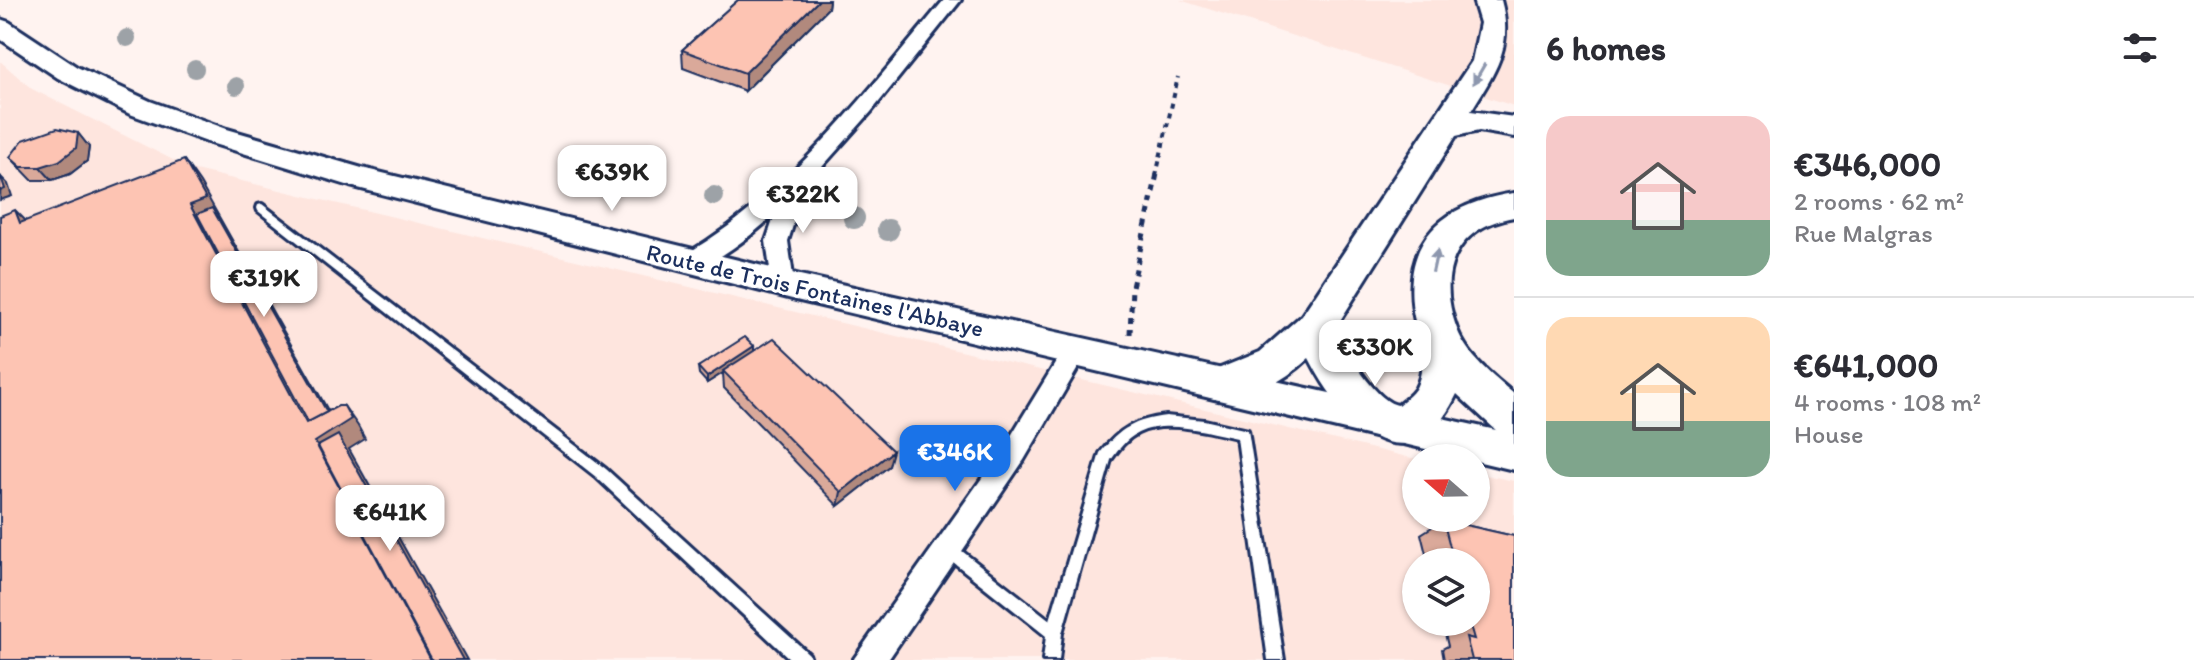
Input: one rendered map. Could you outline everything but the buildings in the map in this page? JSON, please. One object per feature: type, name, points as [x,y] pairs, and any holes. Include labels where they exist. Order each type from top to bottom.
[{"type":"main road","points":[[1223,385],[1275,364],[1316,326],[1331,298],[1445,128],[1490,52],[1494,23],[1487,0]]},
{"type":"main road","points":[[1509,0],[1514,5]]},
{"type":"main road","points":[[1445,128],[1465,121],[1514,127]]},
{"type":"main road","points":[[1316,326],[1324,352],[1337,374],[1393,424],[1424,410],[1437,391],[1441,370],[1440,338],[1432,304],[1432,271],[1439,243],[1460,220],[1497,206],[1514,205]]},
{"type":"main road","points":[[1440,338],[1467,378],[1514,420]]},
{"type":"street","points":[[691,262],[711,252],[796,184],[953,0]]},
{"type":"street","name":"Route de Trois Fontaines l'Abbaye","points":[[0,27],[62,70],[123,102],[234,142],[381,185],[691,262],[1514,452]]},
{"type":"street","points":[[783,283],[777,241],[796,184]]},
{"type":"street","points":[[869,660],[1015,452],[1076,351]]},
{"type":"lane","points":[[262,208],[601,473],[803,660]]},
{"type":"lane","points":[[1051,660],[1054,633],[1105,457],[1115,440],[1133,427],[1157,422],[1195,424],[1243,434],[1276,660]]},
{"type":"lane","points":[[948,549],[1054,633]]},
{"type":"path","points":[[1129,363],[1132,287],[1178,77]]},
{"type":"shaded area","points":[[1180,0],[1514,0],[1514,106]]},
{"type":"shaded area","points":[[0,61],[32,89],[191,169],[1402,456],[1402,532],[1490,532],[1490,476],[1514,481],[1514,660],[0,660]]}]
